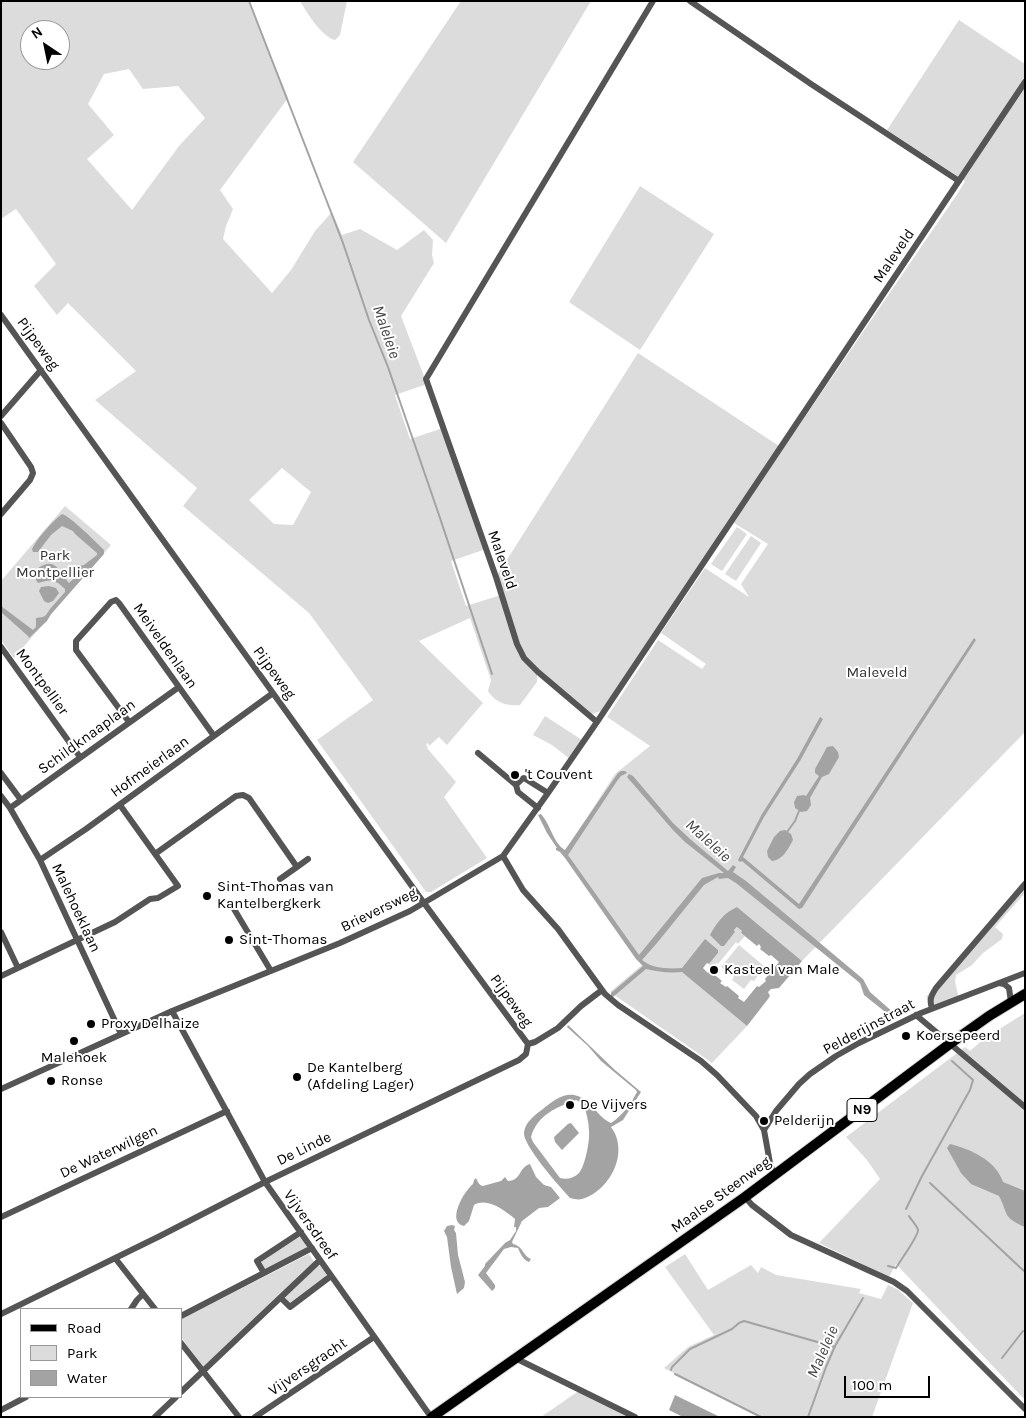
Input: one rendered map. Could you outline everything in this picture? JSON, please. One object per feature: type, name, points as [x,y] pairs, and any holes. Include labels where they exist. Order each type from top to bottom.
[{"type":"main road","name":"Maalse Steenweg","points":[[432,1417],[745,1197],[951,1043],[1025,994]]},
{"type":"street","name":"Maleveld","points":[[653,1],[426,379],[524,658],[597,722],[1025,82]]},
{"type":"street","points":[[690,1],[811,84],[959,181]]},
{"type":"street","name":"Pijpeweg","points":[[1,315],[424,903],[528,1044]]},
{"type":"street","points":[[1,416],[41,370]]},
{"type":"street","points":[[1,423],[31,467],[33,473],[30,480],[1,514]]},
{"type":"street","name":"Meiveldenlaan","points":[[129,722],[76,650],[76,641],[111,602],[116,600],[214,736]]},
{"type":"street","name":"Montpellier","points":[[1,647],[80,756]]},
{"type":"street","name":"Schildknaaplaan","points":[[10,808],[80,756],[179,687]]},
{"type":"street","name":"Hofmeierlaan","points":[[40,860],[120,805],[273,693]]},
{"type":"street","name":"Brieversweg","points":[[1,1089],[172,1010],[340,943],[402,915],[503,856],[597,722]]},
{"type":"street","points":[[478,753],[516,785],[518,792],[538,808]]},
{"type":"street","points":[[1,773],[21,800]]},
{"type":"street","points":[[516,785],[524,778],[548,793]]},
{"type":"street","points":[[155,854],[236,796],[243,795],[249,798],[297,866]]},
{"type":"street","name":"Malehoeklaan","points":[[1,796],[40,860],[121,1034]]},
{"type":"street","points":[[1,976],[115,922],[150,899],[158,898],[178,886],[120,805]]},
{"type":"street","points":[[503,856],[523,890],[558,929],[609,998],[707,1066],[756,1116],[764,1130],[774,1176]]},
{"type":"street","points":[[280,879],[308,859]]},
{"type":"street","points":[[932,1008],[930,998],[936,988],[1025,884]]},
{"type":"street","points":[[234,909],[271,971]]},
{"type":"street","points":[[1,932],[18,968]]},
{"type":"street","name":"Pelderijnstraat","points":[[764,1130],[799,1084],[815,1070],[847,1049],[932,1008],[1025,973]]},
{"type":"street","points":[[998,983],[1004,984],[1009,988],[1011,1002]]},
{"type":"street","name":"De Linde","points":[[1,1314],[265,1182],[519,1060],[526,1054],[528,1044],[535,1042],[558,1028],[581,1006],[602,990]]},
{"type":"street","name":"Vijversdreef","points":[[172,1010],[265,1182],[432,1417]]},
{"type":"street","points":[[916,1015],[1025,1107]]},
{"type":"street","name":"De Waterwilgen","points":[[1,1216],[227,1111]]},
{"type":"street","points":[[745,1197],[752,1205],[791,1235],[894,1282],[907,1291],[1025,1409]]},
{"type":"street","points":[[264,1273],[257,1261],[300,1232]]},
{"type":"street","points":[[182,1315],[312,1248]]},
{"type":"street","points":[[115,1258],[154,1308]]},
{"type":"street","points":[[182,1391],[320,1260]]},
{"type":"street","points":[[281,1298],[290,1307],[331,1276]]},
{"type":"street","points":[[132,1308],[143,1294]]},
{"type":"street","name":"Vijversgracht","points":[[255,1417],[374,1337]]},
{"type":"street","points":[[182,1344],[239,1417]]},
{"type":"street","points":[[515,1358],[634,1417]]},
{"type":"street","points":[[1,1410],[24,1398]]},
{"type":"street","points":[[155,1417],[175,1398]]},
{"type":"green space","points":[[1,1],[248,1],[288,98],[220,190],[233,209],[223,239],[272,293],[291,270],[315,231],[332,212],[342,235],[360,229],[397,250],[424,230],[433,240],[432,255],[434,263],[401,316],[427,384],[395,395],[410,439],[443,428],[486,549],[451,561],[466,606],[501,595],[496,577],[638,353],[779,446],[601,711],[591,714],[537,673],[537,682],[520,705],[510,705],[498,701],[488,691],[491,680],[470,618],[419,641],[483,703],[447,745],[439,737],[429,746],[428,743],[426,745],[456,782],[444,797],[487,858],[431,892],[426,892],[317,740],[373,700],[309,613],[183,506],[197,488],[95,400],[136,371],[68,303],[57,315],[34,286],[56,264],[16,209],[1,219]],"holes":[[[129,69],[143,89],[178,86],[205,118],[179,146],[132,210],[87,159],[114,135],[88,104],[104,74]],[[282,468],[311,492],[293,525],[274,524],[249,500]]]},
{"type":"green space","points":[[300,1],[347,1],[340,35],[335,40],[325,34],[315,24]]},
{"type":"green space","points":[[461,1],[591,1],[446,243],[353,162]]},
{"type":"green space","name":"Maleveld","points":[[959,20],[1025,64],[1025,732],[802,961],[737,907],[721,946],[724,946],[737,927],[742,931],[741,934],[745,936],[738,944],[736,942],[718,964],[716,963],[712,967],[709,964],[718,953],[705,940],[683,968],[683,972],[747,1026],[712,1063],[610,992],[642,965],[564,853],[615,774],[650,746],[607,717],[658,640],[702,669],[706,664],[661,633],[705,568],[749,597],[741,584],[768,544],[734,523],[965,181],[887,130]]},
{"type":"green space","points":[[640,186],[714,234],[640,350],[569,302]]},
{"type":"green space","name":"Park Montpellier","points":[[65,506],[111,545],[14,658],[1,640],[1,581]]},
{"type":"green space","points":[[737,527],[747,534],[722,571],[711,564]]},
{"type":"green space","points":[[751,536],[761,543],[736,581],[725,574]]},
{"type":"green space","points":[[545,716],[582,740],[570,759],[552,745],[533,735]]},
{"type":"green space","points":[[1025,879],[1025,893],[995,927],[1003,934],[1002,939],[983,953],[972,965],[956,975],[955,982],[959,999],[932,1008],[926,997]]},
{"type":"green space","points":[[739,945],[764,966],[754,981],[751,980],[744,989],[732,980],[734,977],[721,967]]},
{"type":"green space","points":[[1025,1013],[1025,1400],[896,1264],[889,1277],[819,1243],[880,1179],[867,1160],[846,1137],[965,1047],[970,1051],[985,1038]]},
{"type":"green space","points":[[299,1237],[307,1246],[306,1249],[265,1269],[261,1265],[262,1261]]},
{"type":"green space","points":[[309,1254],[315,1263],[203,1367],[182,1338],[182,1318]]},
{"type":"green space","points":[[685,1254],[708,1290],[751,1265],[758,1273],[761,1267],[776,1275],[861,1289],[859,1293],[881,1299],[888,1285],[897,1289],[913,1303],[872,1417],[760,1417],[664,1368],[688,1347],[714,1335],[665,1267]]},
{"type":"green space","points":[[317,1266],[321,1266],[327,1272],[325,1278],[290,1304],[285,1297]]},
{"type":"green space","points":[[580,1390],[635,1417],[541,1417]]},
{"type":"water","points":[[62,514],[71,519],[90,536],[104,550],[104,554],[47,621],[29,638],[1,612],[1,606],[33,630],[36,627],[36,618],[46,615],[65,592],[65,589],[53,581],[38,583],[36,580],[37,569],[43,565],[53,564],[69,583],[81,572],[77,568],[78,566],[84,565],[97,555],[73,531],[62,526],[51,535],[38,552],[33,552],[32,549],[41,535]]},
{"type":"water","points":[[49,586],[56,588],[59,593],[53,601],[48,603],[44,601],[39,591],[41,587]]},
{"type":"water","points":[[974,638],[976,640],[802,908],[799,909],[742,861],[738,860],[762,814],[797,759],[820,717],[823,719],[800,761],[764,817],[743,857],[799,904]]},
{"type":"water","points":[[833,746],[838,752],[839,757],[829,774],[822,777],[810,798],[811,805],[807,811],[801,812],[795,808],[794,802],[797,796],[806,796],[819,776],[815,773],[815,769],[827,747]]},
{"type":"water","points":[[621,771],[627,773],[617,781],[568,855],[639,955],[702,878],[724,873],[685,842],[672,829],[627,777],[629,774],[633,776],[673,823],[690,839],[728,871],[733,865],[736,867],[733,872],[863,979],[870,992],[894,1013],[904,1009],[907,1013],[894,1019],[864,995],[860,983],[736,883],[728,878],[719,879],[718,877],[704,885],[642,960],[656,967],[682,968],[705,939],[718,950],[718,953],[703,968],[708,973],[710,971],[722,981],[720,983],[727,986],[744,1002],[757,986],[759,987],[766,981],[765,979],[779,962],[760,949],[759,944],[757,946],[741,933],[742,931],[737,927],[724,946],[721,946],[710,935],[721,918],[737,907],[802,961],[779,988],[771,989],[768,992],[770,996],[747,1026],[682,972],[646,969],[613,997],[611,996],[611,993],[643,966],[636,959],[565,858],[556,850],[557,848],[538,815],[541,814],[558,843],[565,850]]},
{"type":"water","points":[[785,830],[791,834],[793,840],[779,859],[772,861],[768,857],[767,851],[774,837],[780,831]]},
{"type":"water","points":[[568,1025],[641,1092],[623,1120],[611,1127],[616,1137],[618,1148],[618,1159],[614,1169],[601,1188],[592,1195],[582,1199],[570,1198],[535,1156],[525,1138],[524,1132],[529,1121],[553,1101],[561,1097],[574,1095],[585,1100],[611,1123],[626,1109],[637,1092],[601,1061],[567,1027]],"holes":[[[576,1100],[584,1104],[589,1135],[585,1159],[577,1175],[568,1179],[560,1178],[531,1137],[538,1123],[549,1113]]]},
{"type":"water","points":[[571,1123],[579,1133],[562,1150],[555,1142],[554,1137]]},
{"type":"water","points":[[950,1144],[974,1152],[995,1167],[1003,1182],[1025,1191],[1025,1227],[1009,1218],[999,1196],[971,1184],[961,1173],[947,1148]]},
{"type":"water","points":[[530,1164],[536,1177],[544,1185],[551,1187],[560,1198],[548,1207],[539,1208],[522,1221],[512,1242],[531,1259],[529,1262],[525,1260],[518,1248],[504,1249],[486,1273],[495,1285],[492,1291],[478,1275],[485,1264],[510,1240],[516,1231],[516,1227],[514,1227],[515,1219],[496,1206],[479,1203],[474,1205],[469,1221],[464,1226],[457,1219],[458,1206],[476,1178],[479,1184],[483,1186],[501,1181],[505,1177],[508,1181],[512,1180],[518,1176],[523,1168]]},
{"type":"water","points":[[447,1226],[455,1226],[458,1255],[465,1282],[464,1288],[457,1294],[447,1237],[444,1231]]},
{"type":"water","points":[[675,1395],[720,1417],[683,1417],[669,1410]]},
{"type":"waterway","name":"Maleleie","points":[[249,1],[343,243],[369,320],[388,367],[492,674]]},
{"type":"waterway","points":[[787,832],[799,811]]},
{"type":"waterway","name":"Maleleie","points":[[906,1209],[922,1176],[970,1090],[973,1080],[952,1061]]},
{"type":"waterway","points":[[930,1183],[1025,1272]]},
{"type":"waterway","name":"Maleleie","points":[[888,1266],[896,1268],[918,1233],[909,1216]]},
{"type":"waterway","name":"Maleleie","points":[[808,1417],[835,1346],[863,1298]]},
{"type":"waterway","points":[[671,1370],[690,1349],[732,1329],[744,1321],[835,1347]]},
{"type":"waterway","points":[[1002,1358],[1023,1331]]},
{"type":"waterway","points":[[675,1374],[761,1417]]},
{"type":"place","name":"'t Couvent","points":[[515,775]]},
{"type":"place","name":"Sint-Thomas van Kantelbergkerk","points":[[207,896]]},
{"type":"place","name":"Sint-Thomas","points":[[229,940]]},
{"type":"place","name":"Kasteel van Male","points":[[714,970]]},
{"type":"place","name":"Proxy Delhaize","points":[[91,1024]]},
{"type":"place","name":"Koersepeerd","points":[[906,1036]]},
{"type":"place","name":"Malehoek","points":[[74,1041]]},
{"type":"place","name":"De Kantelberg (Afdeling Lager)","points":[[297,1077]]},
{"type":"place","name":"Ronse","points":[[51,1081]]},
{"type":"place","name":"De Vijvers","points":[[570,1105]]},
{"type":"place","name":"Pelderijn","points":[[764,1121]]}]
